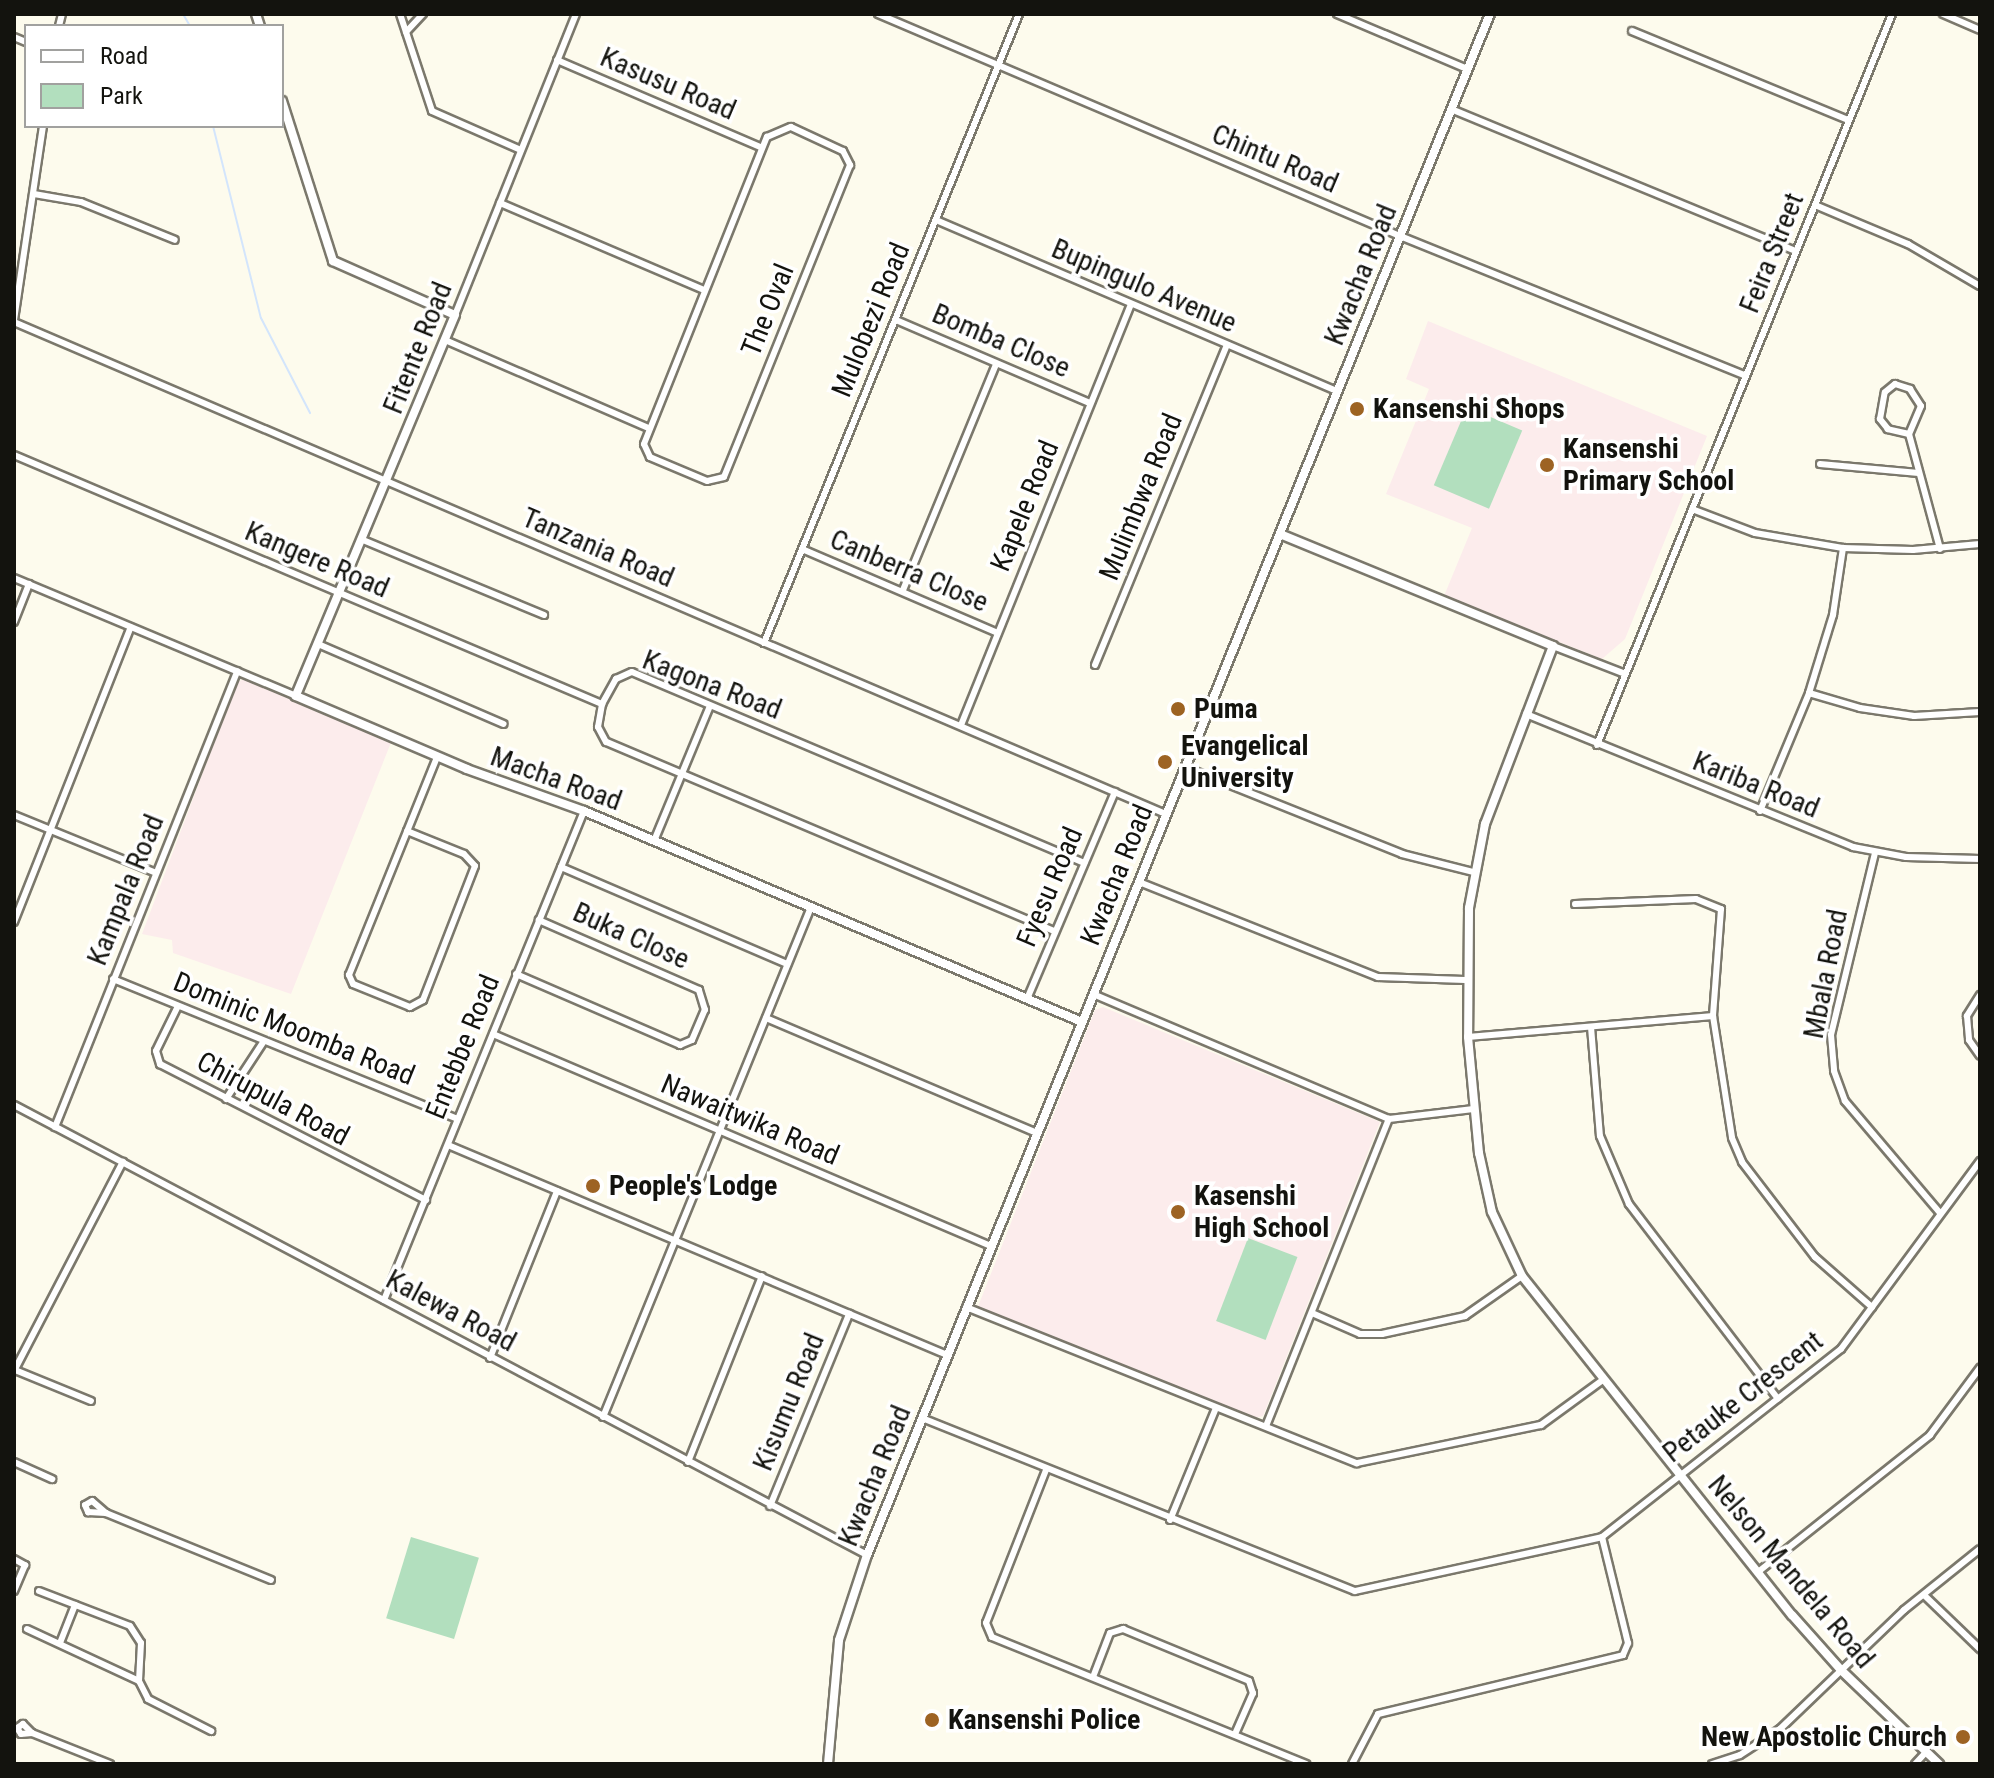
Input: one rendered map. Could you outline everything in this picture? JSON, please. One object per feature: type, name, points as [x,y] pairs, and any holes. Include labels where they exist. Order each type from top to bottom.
[{"type":"main road","name":"Kwacha Road","points":[[828,1764],[839,1640],[867,1555],[1490,14]]},
{"type":"main road","points":[[284,107],[333,261],[455,315]]},
{"type":"main road","name":"Fitente Road","points":[[296,696],[455,315]]},
{"type":"main road","points":[[1280,534],[1553,646]]},
{"type":"main road","name":"Nelson Mandela Road","points":[[1553,646],[1485,824],[1473,872],[1465,980],[1468,1037],[1473,1109],[1492,1212],[1522,1276],[1758,1572],[1841,1670],[1939,1764]]},
{"type":"main road","name":"Macha Road","points":[[296,696],[437,757],[584,811],[1082,1022]]},
{"type":"street","points":[[400,14],[432,111],[521,150]]},
{"type":"street","points":[[406,32],[423,14]]},
{"type":"street","name":"Fitente Road","points":[[455,315],[576,14]]},
{"type":"street","name":"Chintu Road","points":[[878,14],[1400,236],[1746,376]]},
{"type":"street","name":"Mulobezi Road","points":[[764,643],[1019,14]]},
{"type":"street","points":[[1337,14],[1467,69]]},
{"type":"street","name":"Feira Street","points":[[1597,745],[1623,673],[1892,14]]},
{"type":"street","points":[[1943,14],[1980,30]]},
{"type":"street","points":[[1632,31],[1848,120]]},
{"type":"street","name":"Kasusu Road","points":[[557,60],[762,148]]},
{"type":"street","points":[[1450,109],[1796,251]]},
{"type":"street","name":"The Oval","points":[[648,428],[644,444],[650,457],[707,481],[724,477],[850,165],[843,151],[791,127],[772,130],[762,148]]},
{"type":"street","points":[[14,321],[43,128]]},
{"type":"street","points":[[445,340],[648,428],[762,148]]},
{"type":"street","points":[[34,194],[81,202],[175,240]]},
{"type":"street","points":[[500,203],[704,290]]},
{"type":"street","points":[[1815,205],[1908,244],[1980,286]]},
{"type":"street","name":"Bupingulo Avenue","points":[[936,220],[1336,391]]},
{"type":"street","name":"Kapele Road","points":[[961,725],[1131,305]]},
{"type":"street","name":"Bomba Close","points":[[896,320],[1090,403]]},
{"type":"street","name":"Tanzania Road","points":[[14,321],[1166,814]]},
{"type":"street","name":"Mulimbwa Road","points":[[1095,665],[1227,345]]},
{"type":"street","points":[[903,590],[996,364]]},
{"type":"street","points":[[1909,434],[1888,429],[1880,419],[1881,400],[1895,384],[1910,389],[1921,406],[1909,434],[1940,549]]},
{"type":"street","name":"Kangere Road","points":[[14,455],[602,704]]},
{"type":"street","points":[[1820,464],[1919,473]]},
{"type":"street","points":[[1692,509],[1755,533],[1843,548],[1940,549],[1980,544]]},
{"type":"street","points":[[363,540],[544,615]]},
{"type":"street","points":[[1760,811],[1809,693],[1833,615],[1843,548]]},
{"type":"street","name":"Canberra Close","points":[[802,549],[998,633]]},
{"type":"street","name":"Macha Road","points":[[14,578],[296,696]]},
{"type":"street","points":[[14,622],[29,584]]},
{"type":"street","points":[[14,922],[131,627]]},
{"type":"street","points":[[318,644],[504,724]]},
{"type":"street","points":[[1553,646],[1623,673]]},
{"type":"street","name":"Kampala Road","points":[[55,1127],[237,671]]},
{"type":"street","name":"Kagona Road","points":[[602,704],[616,679],[632,672],[1084,863]]},
{"type":"street","points":[[1809,693],[1900,714],[1980,712]]},
{"type":"street","points":[[602,704],[598,727],[606,742],[1054,931]]},
{"type":"street","points":[[654,841],[710,706]]},
{"type":"street","name":"Kariba Road","points":[[1526,714],[1760,811],[1875,853],[1980,859]]},
{"type":"street","points":[[407,831],[464,854],[475,866],[416,1007],[353,984],[349,975],[407,831],[437,757]]},
{"type":"street","points":[[1185,767],[1402,854],[1473,872]]},
{"type":"street","name":"Fyesu Road","points":[[1027,999],[1115,792]]},
{"type":"street","name":"Entebbe Road","points":[[384,1300],[584,811]]},
{"type":"street","points":[[14,815],[156,873]]},
{"type":"street","name":"Mbala Road","points":[[1875,853],[1831,1035],[1834,1071],[1845,1101],[1940,1213]]},
{"type":"street","points":[[561,867],[787,964]]},
{"type":"street","points":[[1139,882],[1378,977],[1465,980]]},
{"type":"street","points":[[1575,904],[1696,899],[1721,909],[1713,1016],[1727,1120],[1742,1162],[1815,1257],[1872,1307]]},
{"type":"street","points":[[603,1417],[811,907]]},
{"type":"street","name":"Buka Close","points":[[516,974],[680,1045],[692,1040],[705,1010],[699,990],[539,920]]},
{"type":"street","name":"Dominic Moomba Road","points":[[113,979],[458,1119]]},
{"type":"street","points":[[1093,994],[1389,1119],[1473,1109]]},
{"type":"street","points":[[1980,995],[1967,1016],[1969,1040],[1980,1056]]},
{"type":"street","name":"Chirupula Road","points":[[178,1006],[155,1058],[226,1099],[426,1200]]},
{"type":"street","points":[[1468,1037],[1713,1016]]},
{"type":"street","points":[[766,1018],[1037,1133]]},
{"type":"street","points":[[1591,1027],[1600,1136],[1629,1204],[1778,1399]]},
{"type":"street","name":"Nawaitwika Road","points":[[493,1034],[991,1246]]},
{"type":"street","points":[[226,1099],[264,1041]]},
{"type":"street","name":"Kalewa Road","points":[[14,1105],[867,1555]]},
{"type":"street","points":[[1266,1426],[1389,1119]]},
{"type":"street","points":[[448,1145],[947,1355]]},
{"type":"street","name":"Petauke Crescent","points":[[1602,1537],[1841,1349],[1940,1213],[1977,1171],[1980,1161]]},
{"type":"street","points":[[91,1401],[14,1371],[123,1162]]},
{"type":"street","points":[[490,1358],[557,1191]]},
{"type":"street","points":[[688,1462],[762,1276]]},
{"type":"street","points":[[1312,1313],[1360,1334],[1382,1334],[1465,1316],[1522,1276]]},
{"type":"street","points":[[966,1307],[1346,1461],[1367,1463],[1541,1425],[1604,1379]]},
{"type":"street","name":"Kisumu Road","points":[[770,1506],[849,1314]]},
{"type":"street","points":[[1758,1572],[1930,1435],[1980,1368]]},
{"type":"street","points":[[1170,1520],[1216,1408]]},
{"type":"street","points":[[922,1418],[1170,1520],[1355,1591],[1602,1537],[1628,1643],[1623,1655],[1378,1714],[1352,1764]]},
{"type":"street","points":[[14,1462],[52,1479]]},
{"type":"street","points":[[1046,1470],[987,1631],[1306,1764]]},
{"type":"street","points":[[106,1513],[271,1580]]},
{"type":"street","points":[[1712,1764],[1740,1755],[1780,1729],[1924,1595],[1980,1549]]},
{"type":"street","points":[[14,1559],[25,1565],[14,1591]]},
{"type":"street","points":[[39,1591],[135,1631],[142,1651],[139,1681]]},
{"type":"street","points":[[1924,1595],[1980,1649]]},
{"type":"street","points":[[60,1643],[75,1605]]},
{"type":"street","points":[[27,1629],[139,1681],[154,1705],[211,1731]]},
{"type":"street","points":[[1093,1677],[1110,1633],[1123,1629],[1249,1681],[1253,1693],[1235,1734]]},
{"type":"street","points":[[32,1733],[110,1764]]},
{"type":"street","points":[[1915,1764],[1926,1752]]},
{"type":"shaded area","name":"Kansenshi Primary School","points":[[1428,321],[1707,436],[1625,639],[1602,659],[1444,596],[1472,528],[1386,494],[1429,389],[1406,379]]},
{"type":"shaded area","points":[[245,679],[392,740],[291,994],[173,953],[172,940],[142,934],[237,682]]},
{"type":"shaded area","name":"Kasenshi High School","points":[[1103,1007],[1380,1122],[1263,1416],[1255,1418],[977,1309],[1095,1010]]},
{"type":"green space","points":[[1467,407],[1522,430],[1489,509],[1434,485]]},
{"type":"green space","points":[[1248,1238],[1297,1257],[1266,1340],[1216,1321]]},
{"type":"green space","points":[[411,1537],[479,1558],[454,1639],[386,1618]]},
{"type":"waterway","points":[[183,14],[189,24]]},
{"type":"waterway","points":[[214,128],[261,318],[310,413]]},
{"type":"place","name":"Kansenshi Shops","points":[[1357,409]]},
{"type":"place","name":"Kansenshi Primary School","points":[[1547,465]]},
{"type":"place","name":"Puma","points":[[1178,709]]},
{"type":"place","name":"Evangelical University","points":[[1165,762]]},
{"type":"place","name":"People's Lodge","points":[[593,1186]]},
{"type":"place","name":"Kasenshi High School","points":[[1178,1212]]},
{"type":"place","name":"Kansenshi Police","points":[[932,1720]]},
{"type":"place","name":"New Apostolic Church","points":[[1963,1737]]}]
